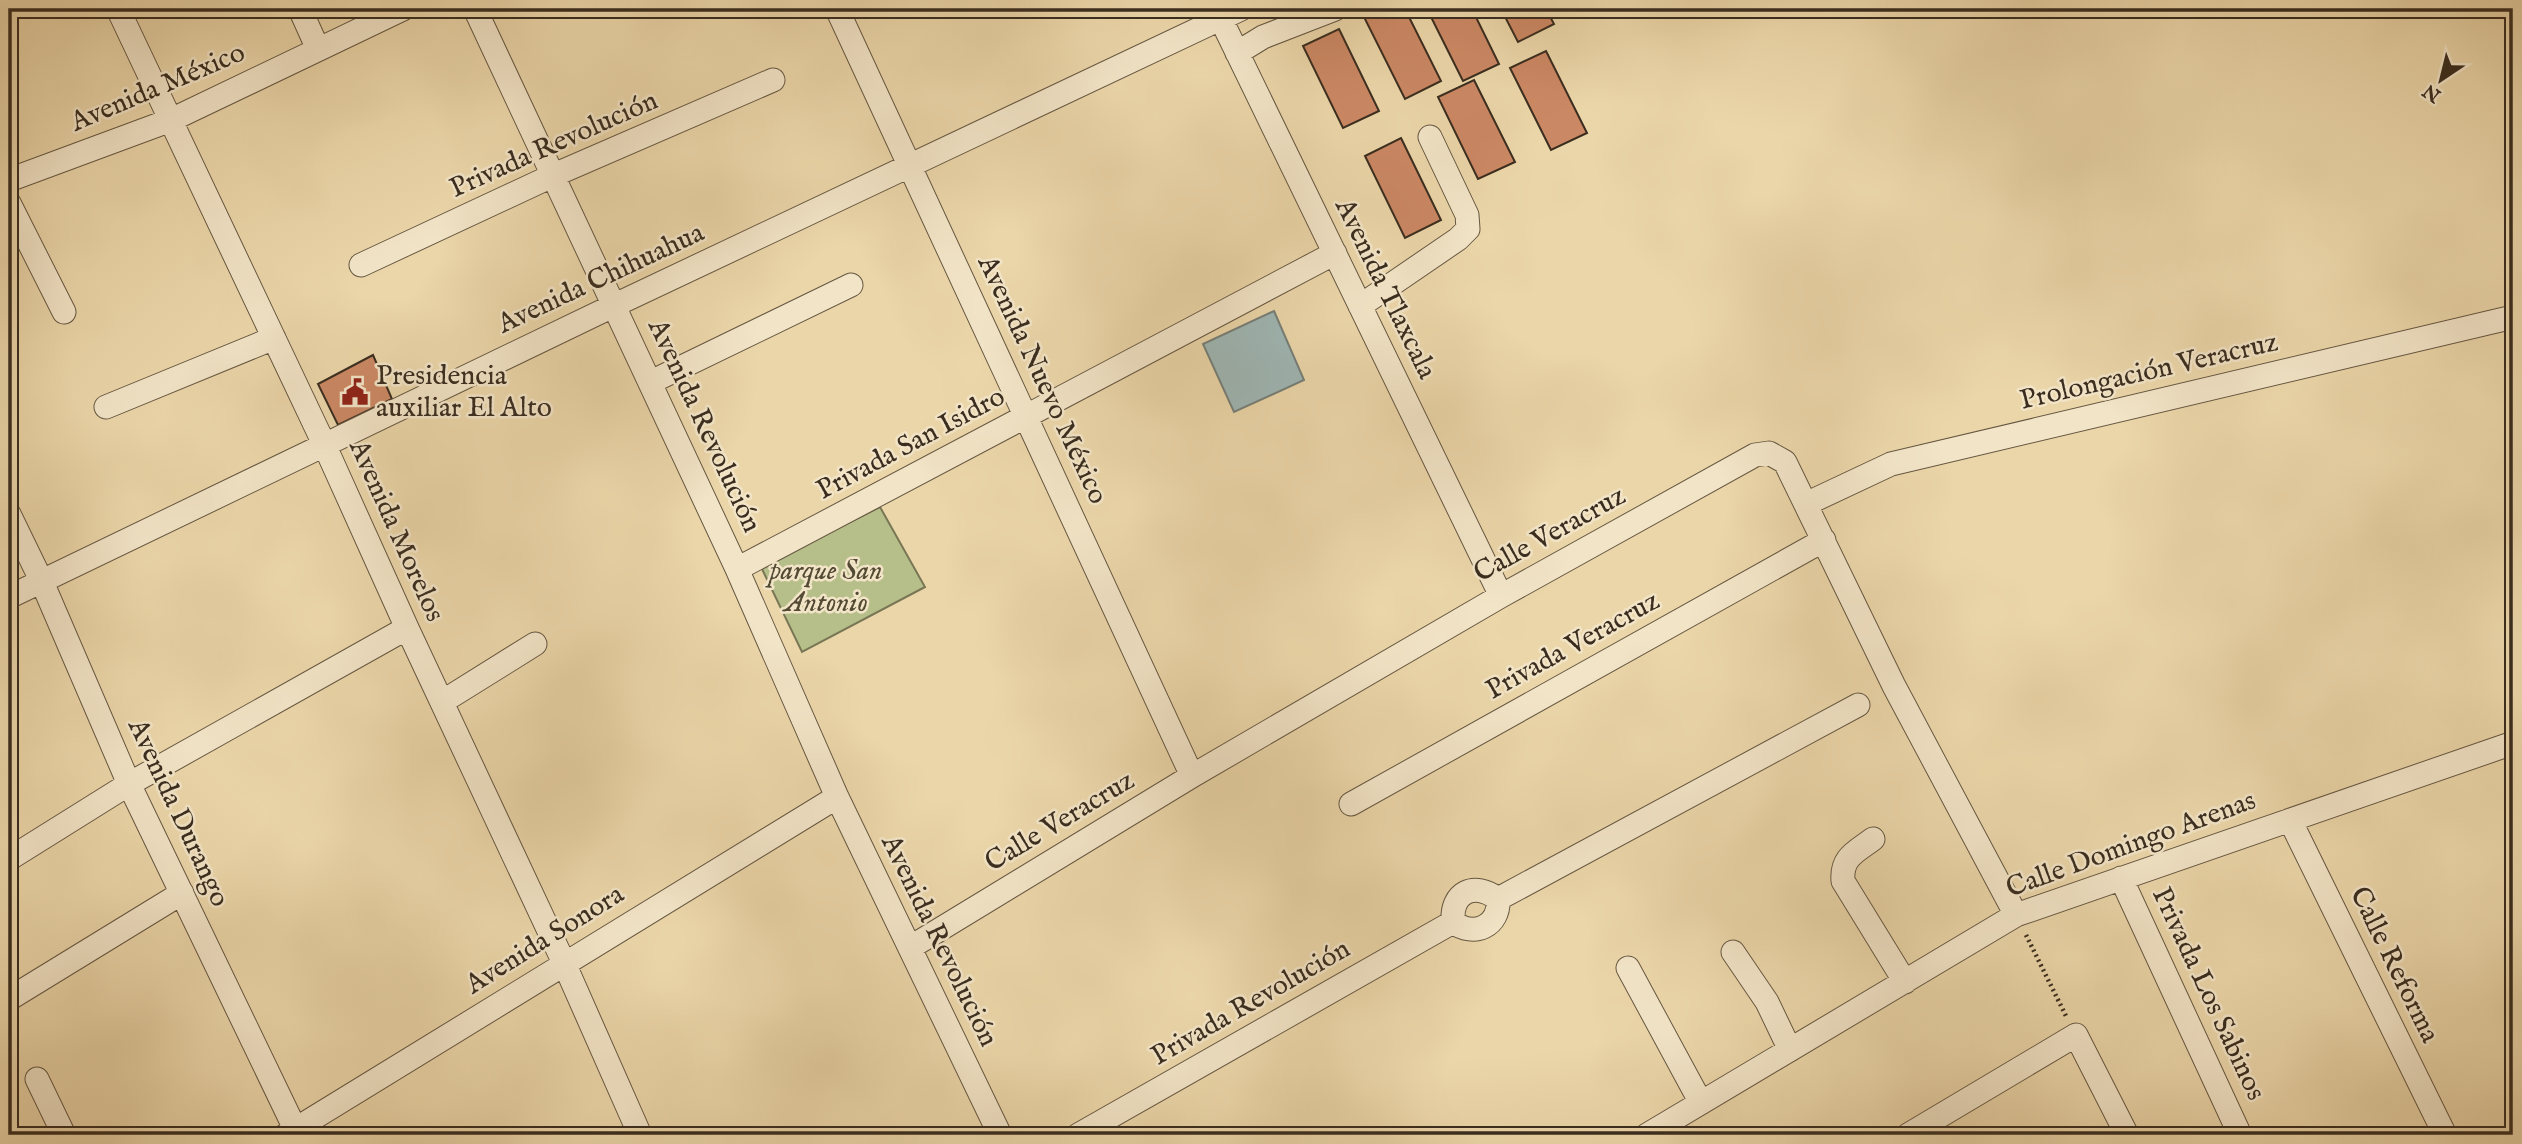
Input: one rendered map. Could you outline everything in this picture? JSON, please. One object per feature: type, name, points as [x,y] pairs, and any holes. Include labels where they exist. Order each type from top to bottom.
[{"type":"street","name":"Avenida Morelos","points":[[118,9],[324,444],[564,963],[640,1135]]},
{"type":"street","points":[[300,9],[318,50]]},
{"type":"street","name":"Avenida México","points":[[9,180],[171,120],[403,9]]},
{"type":"street","name":"Avenida Revolución","points":[[475,9],[737,569],[837,797],[1000,1135]]},
{"type":"street","name":"Avenida Nuevo México","points":[[837,9],[1192,776]]},
{"type":"street","points":[[1237,53],[1263,37],[1335,9]]},
{"type":"street","name":"Avenida Chihuahua","points":[[9,597],[1226,12]]},
{"type":"street","name":"Avenida Tlaxcala","points":[[1226,12],[1237,53],[1501,596]]},
{"type":"street","name":"Privada Revolución","points":[[361,265],[554,175],[773,80]]},
{"type":"street","points":[[1360,306],[1458,239],[1468,229],[1467,215],[1430,137]]},
{"type":"street","points":[[9,203],[64,313]]},
{"type":"street","name":"Privada San Isidro","points":[[737,569],[1335,253]]},
{"type":"street","points":[[651,382],[851,285]]},
{"type":"street","name":"Prolongación Veracruz","points":[[1806,503],[1891,464],[2513,317]]},
{"type":"street","points":[[106,407],[274,338]]},
{"type":"street","name":"Calle Veracruz","points":[[911,947],[1192,776],[1501,596],[1755,455],[1769,453],[1785,462],[1894,686],[2016,915]]},
{"type":"street","name":"Avenida Durango","points":[[9,514],[42,582],[129,784],[293,1133]]},
{"type":"street","name":"Privada Veracruz","points":[[1351,804],[1824,540]]},
{"type":"street","points":[[9,859],[129,784],[407,628]]},
{"type":"street","points":[[442,702],[535,644]]},
{"type":"street","points":[[1498,899],[1858,705]]},
{"type":"street","name":"Calle Domingo Arenas","points":[[1647,1135],[2016,915],[2513,743]]},
{"type":"street","name":"Avenida Sonora","points":[[293,1133],[564,963],[837,797]]},
{"type":"street","name":"Calle Reforma","points":[[2290,820],[2445,1135]]},
{"type":"street","points":[[1873,839],[1847,859],[1842,869],[1843,881],[1905,982]]},
{"type":"street","name":"Privada Los Sabinos","points":[[2121,878],[2240,1135]]},
{"type":"street","points":[[1466,892],[1489,892],[1498,899],[1499,907],[1492,922],[1483,929],[1471,931],[1453,922],[1457,900],[1466,892]]},
{"type":"street","points":[[9,999],[182,893]]},
{"type":"street","name":"Privada Revolución","points":[[1078,1135],[1453,922]]},
{"type":"street","points":[[1733,952],[1767,1002],[1790,1050]]},
{"type":"street","points":[[1628,968],[1701,1103]]},
{"type":"street","points":[[1908,1135],[2076,1035],[2127,1135]]},
{"type":"street","points":[[37,1079],[64,1135]]},
{"type":"path","points":[[2016,915],[2076,1035]]},
{"type":"green space","name":"parque San Antonio","points":[[880,507],[925,587],[802,652],[761,567]]},
{"type":"water","points":[[1274,311],[1304,380],[1234,412],[1203,344]]},
{"type":"building","points":[[1381,9],[1405,9],[1441,81],[1405,99],[1364,17]]},
{"type":"building","points":[[1427,9],[1472,9],[1499,64],[1463,81]]},
{"type":"building","points":[[1501,9],[1546,9],[1554,24],[1518,42]]},
{"type":"building","points":[[1339,29],[1379,111],[1343,128],[1303,46]]},
{"type":"building","points":[[1546,51],[1587,133],[1551,150],[1510,68]]},
{"type":"building","points":[[1474,80],[1515,162],[1478,179],[1438,97]]},
{"type":"building","points":[[1401,138],[1441,220],[1405,238],[1365,156]]},
{"type":"building","name":"Presidencia auxiliar El Alto","points":[[373,355],[392,399],[338,425],[318,384]]},
{"type":"place","name":"Presidencia auxiliar El Alto","points":[[355,392]]}]
